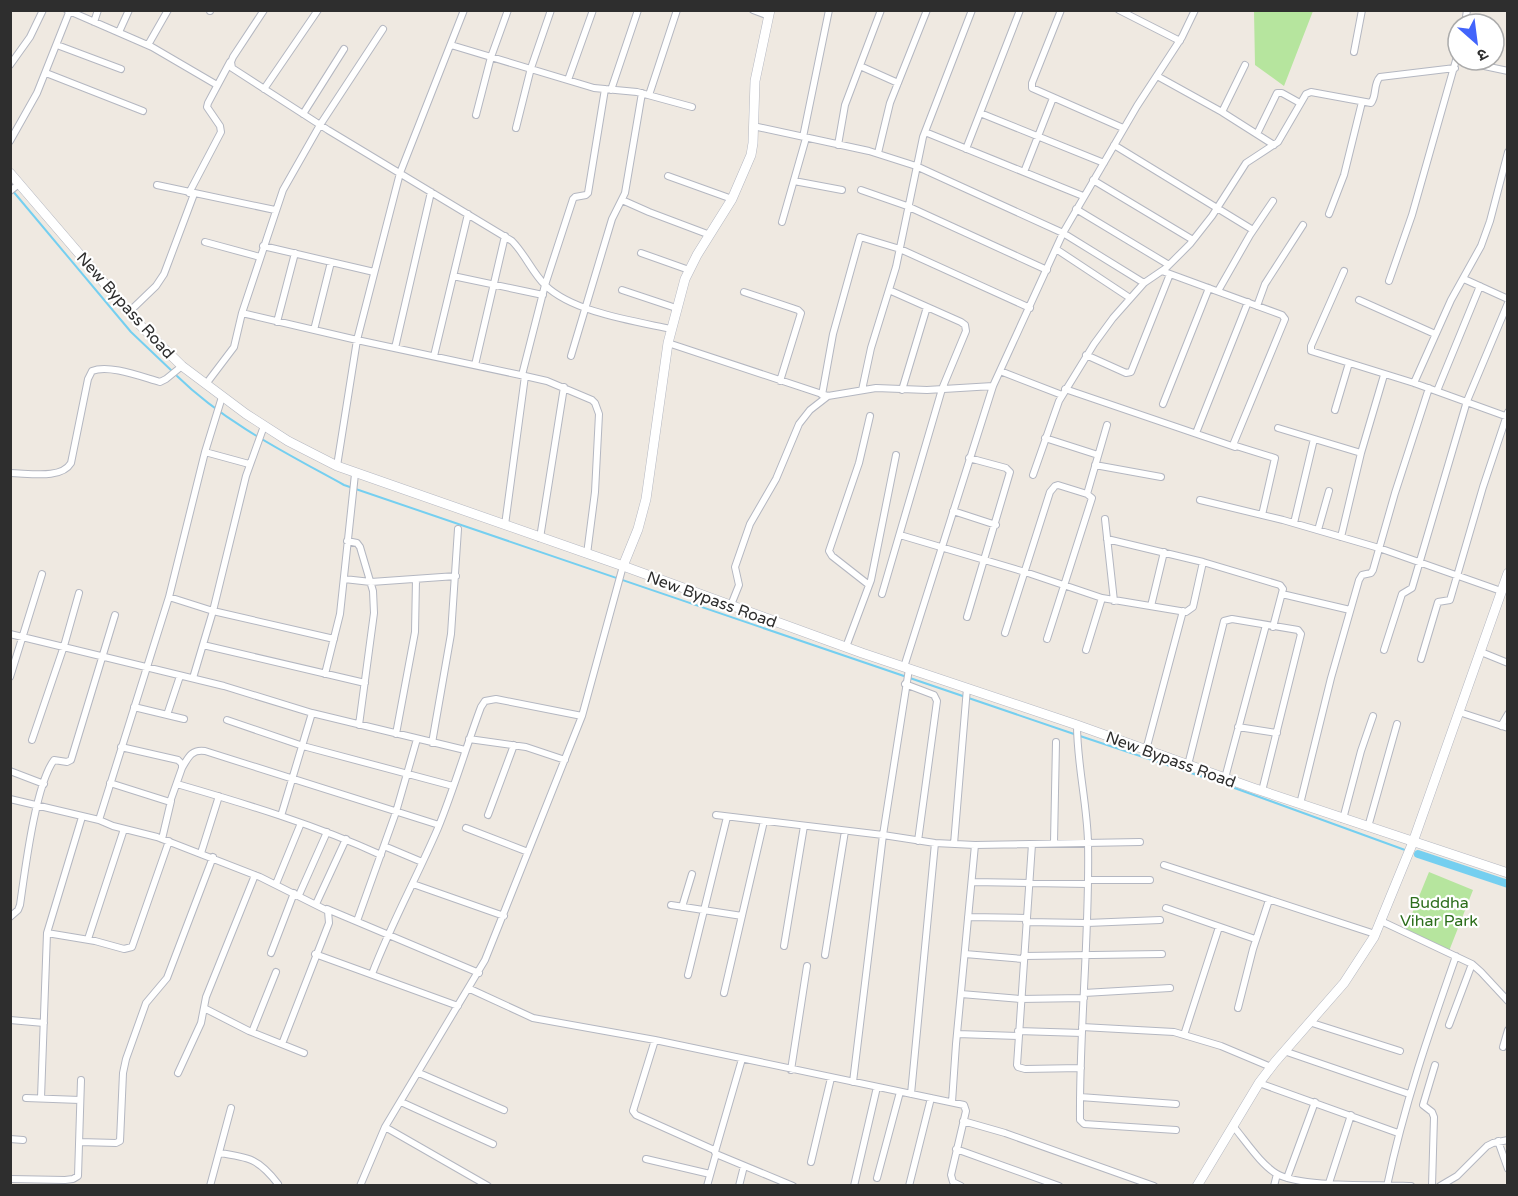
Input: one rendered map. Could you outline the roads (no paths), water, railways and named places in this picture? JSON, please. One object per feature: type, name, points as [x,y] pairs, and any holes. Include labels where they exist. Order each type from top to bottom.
[{"type":"main road","points":[[622,570],[638,529],[646,499],[668,343],[676,308],[689,270],[732,199],[751,155],[754,81],[769,13]]},
{"type":"main road","name":"New Bypass Road","points":[[10,173],[14,188],[182,366],[263,428],[354,477],[505,525],[587,554],[622,570],[846,647],[906,674],[1146,750],[1343,819],[1508,873]]},
{"type":"main road","points":[[1197,1185],[1259,1083],[1354,969],[1375,934],[1413,842],[1508,573]]},
{"type":"street","points":[[10,65],[30,37],[43,10]]},
{"type":"street","points":[[94,22],[98,10]]},
{"type":"street","points":[[119,32],[129,10]]},
{"type":"street","points":[[148,45],[168,10]]},
{"type":"street","points":[[129,312],[156,286],[164,274],[191,194],[221,132],[220,126],[207,107],[209,99],[264,10]]},
{"type":"street","points":[[264,89],[318,10]]},
{"type":"street","points":[[337,466],[357,340],[400,173],[464,10]]},
{"type":"street","points":[[476,115],[491,57],[508,10]]},
{"type":"street","points":[[516,128],[531,68],[551,10]]},
{"type":"street","points":[[568,80],[593,10]]},
{"type":"street","points":[[505,525],[524,375],[545,285],[573,199],[588,193],[608,89],[638,10]]},
{"type":"street","points":[[571,357],[612,219],[626,193],[645,94],[676,10]]},
{"type":"street","points":[[753,10],[769,13]]},
{"type":"street","points":[[782,222],[804,138],[830,10]]},
{"type":"street","points":[[838,145],[846,105],[881,10]]},
{"type":"street","points":[[878,153],[888,111],[927,10]]},
{"type":"street","points":[[862,390],[871,348],[900,249],[924,132],[972,10]]},
{"type":"street","points":[[966,149],[1020,10]]},
{"type":"street","points":[[1061,10],[1032,83],[1034,90],[1123,128]]},
{"type":"street","points":[[1119,10],[1180,41]]},
{"type":"street","points":[[853,1082],[883,835],[906,674],[941,547],[969,458],[993,386],[1063,233],[1123,128],[1180,41],[1195,10]]},
{"type":"street","points":[[1354,52],[1362,10]]},
{"type":"street","points":[[10,141],[46,73],[69,11],[148,45],[217,85]]},
{"type":"street","points":[[206,384],[234,347],[263,246],[286,183],[320,125],[383,29]]},
{"type":"street","points":[[57,45],[121,69]]},
{"type":"street","points":[[451,45],[568,80],[645,94],[692,107]]},
{"type":"street","points":[[303,114],[344,49]]},
{"type":"street","points":[[231,62],[232,69],[320,125],[505,236],[520,248],[545,285],[559,296],[615,317],[671,329]]},
{"type":"street","points":[[1222,112],[1245,65]]},
{"type":"street","points":[[860,66],[898,83]]},
{"type":"street","points":[[1034,475],[1045,438],[1064,392],[1113,318],[1144,283],[1169,265],[1193,240],[1218,208],[1243,167],[1250,159],[1274,145],[1281,137],[1306,94],[1371,103],[1380,77],[1446,69]]},
{"type":"street","points":[[1389,281],[1412,215],[1454,72]]},
{"type":"street","points":[[46,73],[143,111]]},
{"type":"street","points":[[1157,76],[1222,112],[1274,145]]},
{"type":"street","points":[[1257,134],[1277,93],[1282,93],[1300,103]]},
{"type":"street","points":[[1024,172],[1053,98]]},
{"type":"street","points":[[1329,214],[1344,175],[1362,102]]},
{"type":"street","points":[[980,112],[1104,163]]},
{"type":"street","points":[[753,126],[878,153],[916,166],[1063,233],[1144,283]]},
{"type":"street","points":[[924,132],[1083,196]]},
{"type":"street","points":[[1114,145],[1253,230]]},
{"type":"street","points":[[1414,383],[1450,300],[1464,279],[1486,231],[1508,152]]},
{"type":"street","points":[[668,176],[732,199]]},
{"type":"street","points":[[1093,180],[1193,240]]},
{"type":"street","points":[[794,182],[843,190]]},
{"type":"street","points":[[157,185],[275,210]]},
{"type":"street","points":[[861,190],[908,206],[1047,270]]},
{"type":"street","points":[[395,348],[431,192]]},
{"type":"street","points":[[622,200],[710,235]]},
{"type":"street","points":[[1218,291],[1253,230],[1273,201]]},
{"type":"street","points":[[1076,209],[1169,265]]},
{"type":"street","points":[[434,356],[468,214]]},
{"type":"street","points":[[1257,306],[1265,284],[1303,225]]},
{"type":"street","points":[[476,365],[505,236]]},
{"type":"street","points":[[731,606],[739,585],[735,567],[750,525],[776,479],[799,424],[825,395],[833,334],[858,239],[864,237],[900,249],[1030,308]]},
{"type":"street","points":[[205,242],[260,257]]},
{"type":"street","points":[[263,246],[374,272]]},
{"type":"street","points":[[1056,249],[1130,298]]},
{"type":"street","points":[[278,321],[295,253]]},
{"type":"street","points":[[641,253],[689,270]]},
{"type":"street","points":[[314,330],[331,262]]},
{"type":"street","points":[[1162,271],[1282,315],[1286,319],[1234,443],[1235,447]]},
{"type":"street","points":[[1344,271],[1310,349],[1313,352],[1507,415],[1450,600],[1438,602],[1421,659]]},
{"type":"street","points":[[1086,356],[1126,373],[1131,372],[1170,274]]},
{"type":"street","points":[[453,276],[543,295]]},
{"type":"street","points":[[1384,650],[1401,597],[1404,592],[1411,590],[1467,401],[1508,301],[1464,279]]},
{"type":"street","points":[[1437,391],[1480,286]]},
{"type":"street","points":[[1163,404],[1209,288]]},
{"type":"street","points":[[622,290],[676,308]]},
{"type":"street","points":[[882,594],[942,389],[966,334],[966,327],[961,322],[889,290]]},
{"type":"street","points":[[744,292],[801,313],[780,381]]},
{"type":"street","points":[[1359,300],[1435,334]]},
{"type":"street","points":[[1196,433],[1248,302]]},
{"type":"street","points":[[902,390],[927,307]]},
{"type":"street","points":[[242,313],[524,375],[564,387],[592,400],[599,414],[595,492],[587,554]]},
{"type":"street","points":[[668,343],[825,395],[876,388],[902,390],[993,386]]},
{"type":"street","points":[[1335,410],[1349,363]]},
{"type":"street","points":[[10,473],[57,474],[68,468],[71,463],[89,374],[94,369],[125,372],[160,382],[182,366]]},
{"type":"street","points":[[1000,370],[1275,458],[1262,515]]},
{"type":"street","points":[[1341,537],[1361,453],[1384,375]]},
{"type":"street","points":[[540,538],[564,387]]},
{"type":"street","points":[[1300,804],[1331,678],[1359,580],[1362,575],[1371,573],[1429,388]]},
{"type":"street","points":[[99,820],[169,597],[205,452],[222,397]]},
{"type":"street","points":[[869,585],[832,556],[829,547],[842,516],[859,463],[870,416]]},
{"type":"street","points":[[1087,494],[1107,425]]},
{"type":"street","points":[[193,678],[213,611],[249,464],[263,428]]},
{"type":"street","points":[[1278,428],[1361,453]]},
{"type":"street","points":[[1045,438],[1098,455]]},
{"type":"street","points":[[1294,523],[1314,439]]},
{"type":"street","points":[[205,452],[249,464]]},
{"type":"street","points":[[846,647],[869,585],[896,455]]},
{"type":"street","points":[[967,617],[1010,475],[1009,470],[969,458]]},
{"type":"street","points":[[1095,465],[1161,477]]},
{"type":"street","points":[[325,674],[340,614],[354,477]]},
{"type":"street","points":[[1005,633],[1053,488],[1058,485],[1090,495],[1091,500],[1047,639]]},
{"type":"street","points":[[1318,530],[1329,491]]},
{"type":"street","points":[[1200,500],[1294,523],[1379,548],[1501,591]]},
{"type":"street","points":[[953,511],[996,525]]},
{"type":"street","points":[[1105,519],[1114,601]]},
{"type":"street","points":[[432,743],[451,634],[458,529]]},
{"type":"street","points":[[900,535],[1025,572],[1102,598],[1183,611],[1190,611],[1193,607],[1203,562]]},
{"type":"street","points":[[1107,539],[1203,562],[1280,585],[1283,589],[1274,627]]},
{"type":"street","points":[[347,541],[359,544],[370,582],[374,613],[359,725]]},
{"type":"street","points":[[1151,606],[1164,552]]},
{"type":"street","points":[[360,1185],[385,1127],[470,989],[504,916],[582,716],[622,570]]},
{"type":"street","points":[[10,677],[42,574]]},
{"type":"street","points":[[344,579],[370,582],[456,576]]},
{"type":"street","points":[[396,734],[415,632],[416,579]]},
{"type":"street","points":[[32,740],[64,646],[79,593]]},
{"type":"street","points":[[1282,594],[1350,610]]},
{"type":"street","points":[[169,597],[213,611],[334,639]]},
{"type":"street","points":[[1086,650],[1102,598]]},
{"type":"street","points":[[1146,750],[1183,611]]},
{"type":"street","points":[[10,917],[20,905],[44,784],[54,760],[67,762],[71,760],[116,615]]},
{"type":"street","points":[[1188,765],[1224,621],[1232,620],[1298,630],[1301,634],[1262,791]]},
{"type":"street","points":[[1225,778],[1266,626]]},
{"type":"street","points":[[10,634],[234,688],[312,713],[465,750]]},
{"type":"street","points":[[203,645],[364,683]]},
{"type":"street","points":[[1481,652],[1508,663]]},
{"type":"street","points":[[906,674],[934,695],[937,701],[918,841]]},
{"type":"street","points":[[167,715],[180,676]]},
{"type":"street","points":[[954,844],[966,694]]},
{"type":"street","points":[[372,974],[387,934],[413,884],[439,825],[481,707],[489,699],[496,699],[582,716]]},
{"type":"street","points":[[134,707],[184,719]]},
{"type":"street","points":[[1459,712],[1504,727],[1508,714]]},
{"type":"street","points":[[281,816],[312,713]]},
{"type":"street","points":[[1343,819],[1373,716]]},
{"type":"street","points":[[227,720],[303,746],[453,786]]},
{"type":"street","points":[[1368,827],[1397,724]]},
{"type":"street","points":[[1239,727],[1277,733]]},
{"type":"street","points":[[1077,728],[1088,843],[1080,1120],[1083,1124],[1176,1130]]},
{"type":"street","points":[[357,921],[396,812],[417,739]]},
{"type":"street","points":[[469,739],[534,749],[565,760]]},
{"type":"street","points":[[1054,843],[1056,741]]},
{"type":"street","points":[[488,815],[514,745]]},
{"type":"street","points":[[121,747],[178,760],[182,768]]},
{"type":"street","points":[[47,933],[88,939],[124,949],[132,947],[165,840],[171,801],[182,768],[190,754],[199,750],[439,825]]},
{"type":"street","points":[[10,771],[44,784]]},
{"type":"street","points":[[110,783],[166,802],[171,801]]},
{"type":"street","points":[[177,784],[327,832],[381,855]]},
{"type":"street","points":[[201,853],[219,796]]},
{"type":"street","points":[[10,799],[99,820],[213,857],[276,884],[326,909],[479,973]]},
{"type":"street","points":[[716,815],[935,843],[975,845],[1140,842]]},
{"type":"street","points":[[41,1098],[47,933],[82,817]]},
{"type":"street","points":[[688,975],[727,817]]},
{"type":"street","points":[[724,993],[764,821]]},
{"type":"street","points":[[276,884],[301,824]]},
{"type":"street","points":[[784,946],[804,826]]},
{"type":"street","points":[[466,828],[528,852]]},
{"type":"street","points":[[88,939],[124,829]]},
{"type":"street","points":[[825,955],[844,831]]},
{"type":"street","points":[[271,952],[296,894],[327,832]]},
{"type":"street","points":[[316,904],[346,839]]},
{"type":"street","points":[[911,1094],[935,843]]},
{"type":"street","points":[[1032,844],[1017,1067],[1025,1069],[1081,1068]]},
{"type":"street","points":[[952,1102],[975,845]]},
{"type":"street","points":[[384,846],[422,862]]},
{"type":"street","points":[[79,1142],[116,1143],[120,1141],[123,1073],[126,1059],[146,1003],[167,978],[213,857]]},
{"type":"street","points":[[1164,864],[1375,934]]},
{"type":"street","points":[[682,907],[692,874]]},
{"type":"street","points":[[178,1073],[201,1023],[206,997],[255,875]]},
{"type":"street","points":[[972,882],[1029,885],[1150,880]]},
{"type":"street","points":[[413,884],[504,916]]},
{"type":"street","points":[[1238,1008],[1269,900]]},
{"type":"street","points":[[671,905],[742,916]]},
{"type":"street","points":[[1166,908],[1256,939]]},
{"type":"street","points":[[282,1044],[315,954],[329,923],[329,913],[326,909]]},
{"type":"street","points":[[968,917],[1087,923],[1160,920]]},
{"type":"street","points":[[1381,921],[1472,964],[1508,1001]]},
{"type":"street","points":[[1184,1035],[1219,927]]},
{"type":"street","points":[[315,954],[458,1006]]},
{"type":"street","points":[[964,954],[1024,957],[1162,954]]},
{"type":"street","points":[[1387,1185],[1409,1094],[1456,956]]},
{"type":"street","points":[[1449,1025],[1472,964]]},
{"type":"street","points":[[791,1070],[807,966]]},
{"type":"street","points":[[252,1032],[276,972]]},
{"type":"street","points":[[961,994],[1020,999],[1170,988]]},
{"type":"street","points":[[470,989],[533,1018],[655,1040],[964,1105],[966,1108],[951,1179],[961,1185]]},
{"type":"street","points":[[204,1008],[252,1032],[304,1053]]},
{"type":"street","points":[[10,1020],[44,1023]]},
{"type":"street","points":[[1309,1022],[1400,1051]]},
{"type":"street","points":[[957,1034],[1154,1030],[1184,1035],[1233,1050],[1271,1067]]},
{"type":"street","points":[[1503,1047],[1508,1030]]},
{"type":"street","points":[[655,1040],[633,1108],[634,1113],[711,1148],[715,1153],[789,1185]]},
{"type":"street","points":[[1284,1051],[1409,1094]]},
{"type":"street","points":[[707,1185],[742,1059]]},
{"type":"street","points":[[1432,1185],[1434,1117],[1432,1112],[1423,1105],[1435,1065]]},
{"type":"street","points":[[418,1073],[504,1110]]},
{"type":"street","points":[[811,1162],[831,1078]]},
{"type":"street","points":[[10,1179],[65,1180],[76,1178],[79,1173],[81,1080]]},
{"type":"street","points":[[1259,1083],[1398,1132]]},
{"type":"street","points":[[854,1185],[877,1087]]},
{"type":"street","points":[[876,1178],[900,1092]]},
{"type":"street","points":[[1080,1097],[1176,1104]]},
{"type":"street","points":[[26,1098],[80,1100]]},
{"type":"street","points":[[909,1185],[931,1098]]},
{"type":"street","points":[[401,1102],[493,1144]]},
{"type":"street","points":[[1287,1178],[1315,1102]]},
{"type":"street","points":[[210,1185],[231,1108]]},
{"type":"street","points":[[1329,1183],[1351,1115]]},
{"type":"street","points":[[963,1121],[1154,1185]]},
{"type":"street","points":[[1233,1125],[1270,1169],[1287,1178],[1318,1184],[1411,1185]]},
{"type":"street","points":[[385,1127],[488,1185]]},
{"type":"street","points":[[10,1139],[23,1140]]},
{"type":"street","points":[[1440,1185],[1457,1176],[1487,1146],[1508,1140]]},
{"type":"street","points":[[1498,1141],[1508,1169]]},
{"type":"street","points":[[956,1149],[1059,1185]]},
{"type":"street","points":[[219,1153],[252,1159],[267,1170],[278,1184]]},
{"type":"street","points":[[646,1159],[710,1174]]},
{"type":"street","points":[[739,1185],[744,1166]]},
{"type":"street","points":[[1274,1185],[1277,1174]]},
{"type":"waterway","points":[[12,190],[131,332],[173,372]]},
{"type":"waterway","points":[[177,376],[236,423],[344,485],[1074,734]]},
{"type":"waterway","points":[[1080,736],[1218,782],[1405,850]]},
{"type":"waterway","points":[[1418,854],[1508,884]]},
{"type":"park label","name":"Buddha Vihar Park","points":[[1439,911]]}]
